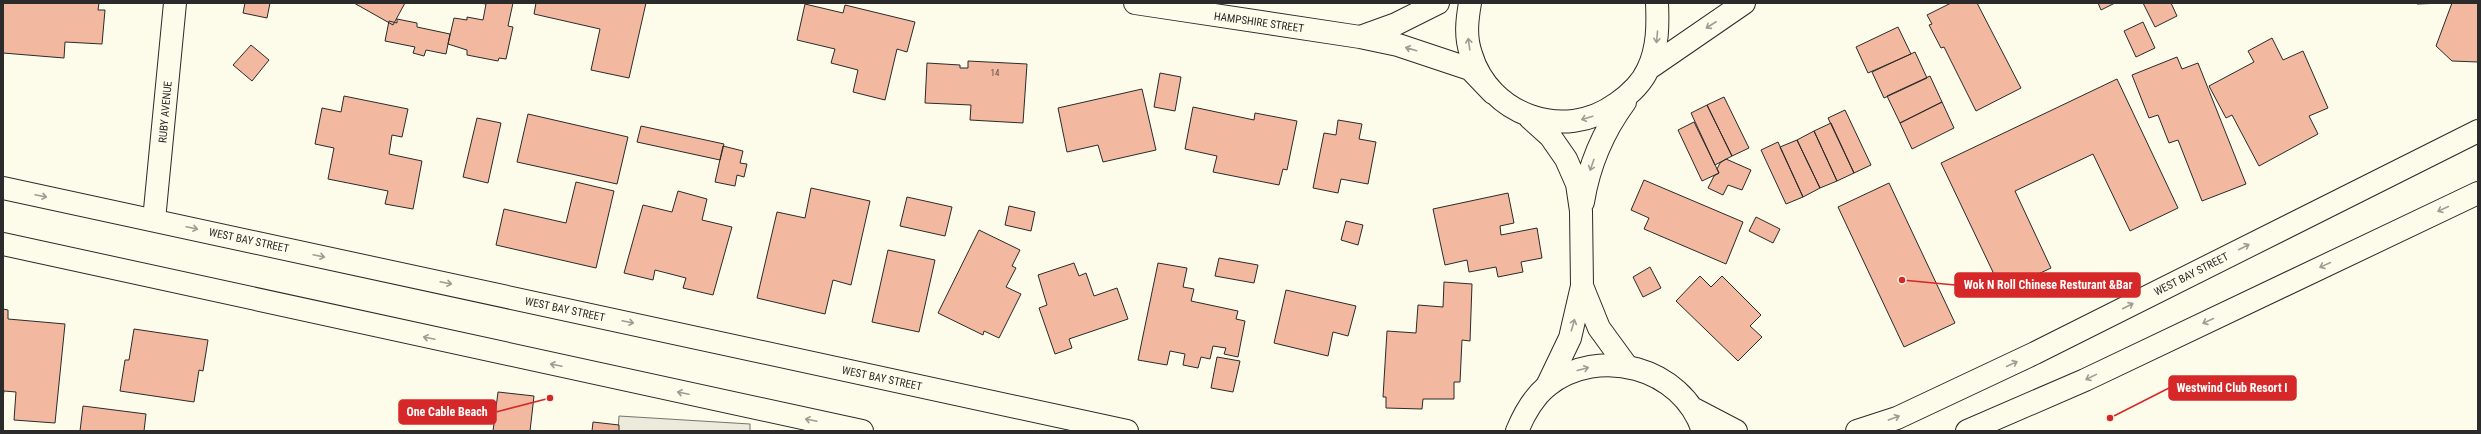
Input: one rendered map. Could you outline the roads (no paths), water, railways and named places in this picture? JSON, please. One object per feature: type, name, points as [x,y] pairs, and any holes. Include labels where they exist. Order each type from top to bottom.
[{"type":"main road","name":"HAMPSHIRE STREET","points":[[1135,3],[1360,37],[1434,56],[1470,69],[1493,93]]},
{"type":"main road","name":"HAMPSHIRE STREET","points":[[1360,37],[1396,24],[1438,3]]},
{"type":"main road","points":[[1470,3],[1466,26],[1470,54],[1479,75],[1493,93],[1530,118],[1550,136],[1566,159],[1577,184],[1581,211],[1582,286],[1570,338],[1547,386],[1520,423],[1508,431]]},
{"type":"main road","points":[[1581,211],[1587,179],[1597,149],[1612,120],[1648,69],[1657,39],[1657,3]]},
{"type":"main road","points":[[1648,69],[1744,3]]},
{"type":"main road","name":"RUBY AVENUE","points":[[154,220],[176,6]]},
{"type":"main road","points":[[1530,118],[1553,122],[1576,121],[1605,112],[1630,94]]},
{"type":"main road","name":"WEST BAY STREET","points":[[1857,431],[1897,418],[2035,353],[2478,131]]},
{"type":"main road","name":"WEST BAY STREET","points":[[3,188],[1127,431]]},
{"type":"main road","points":[[1967,431],[2085,380],[2478,193]]},
{"type":"main road","points":[[3,244],[862,431]]},
{"type":"main road","points":[[1582,286],[1600,328],[1626,365]]},
{"type":"main road","points":[[1547,386],[1581,369],[1599,365],[1626,365],[1657,377],[1674,388],[1692,408],[1702,431]]},
{"type":"main road","points":[[1692,408],[1736,431]]},
{"type":"place","name":"Wok N Roll Chinese Resturant &Bar","points":[[1902,280]]},
{"type":"place","name":"One Cable Beach","points":[[550,398]]},
{"type":"place","name":"Westwind Club Resort I","points":[[2110,418]]}]
